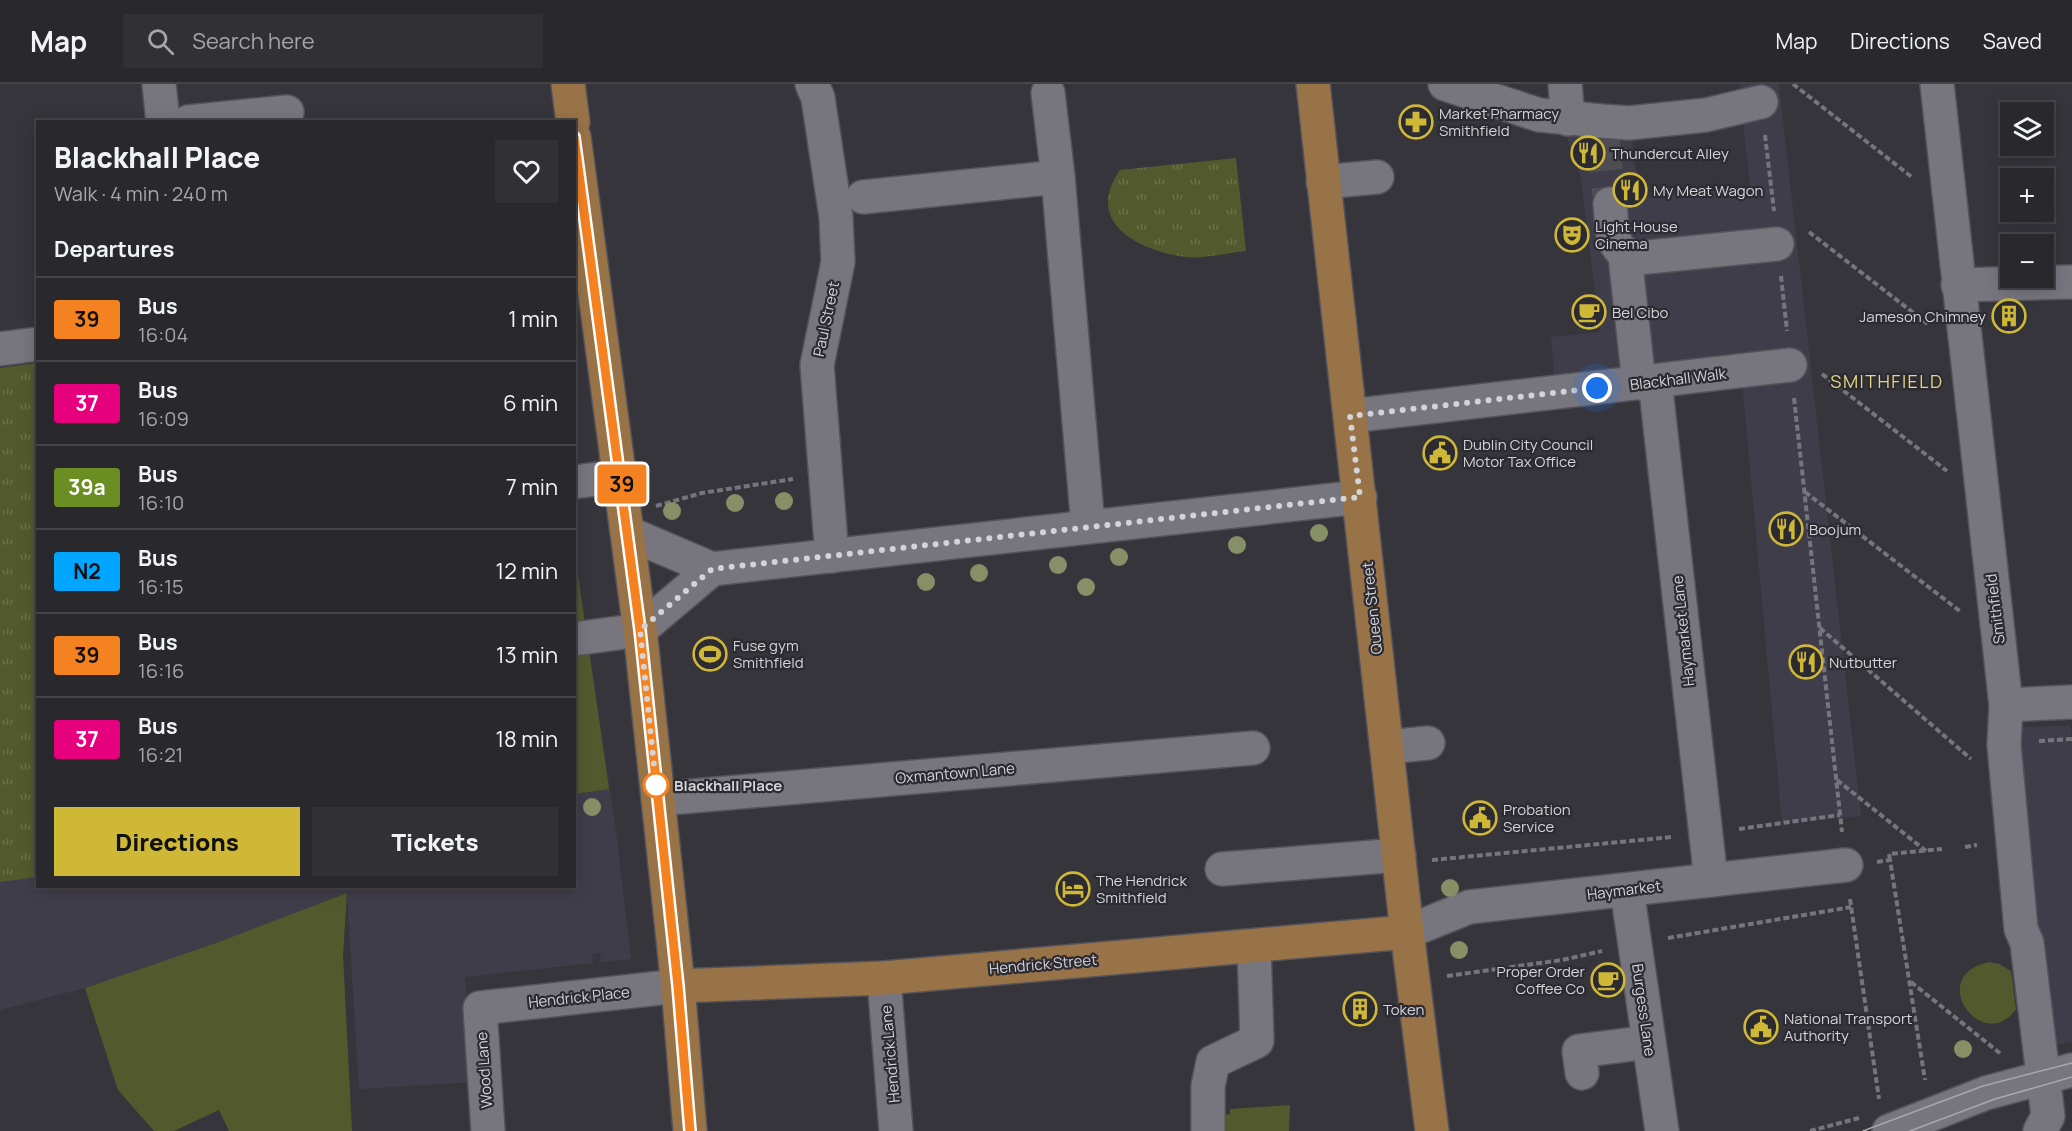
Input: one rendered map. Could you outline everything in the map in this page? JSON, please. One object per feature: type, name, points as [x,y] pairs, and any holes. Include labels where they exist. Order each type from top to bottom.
[{"type":"main road","points":[[568,84],[573,120]]},
{"type":"main road","name":"Queen Street","points":[[1313,84],[1407,932],[1432,1131]]},
{"type":"main road","points":[[576,167],[583,270],[621,476],[640,630],[678,986],[690,1131]]},
{"type":"main road","name":"Hendrick Street","points":[[678,986],[884,978],[1407,932]]},
{"type":"street","points":[[159,84],[164,120]]},
{"type":"street","name":"Paul Street","points":[[812,84],[819,98],[836,217],[838,262],[817,365],[832,556]]},
{"type":"street","points":[[1445,84],[1539,115],[1568,119],[1602,130],[1629,123],[1706,115],[1761,102]]},
{"type":"street","points":[[1565,84],[1568,119]]},
{"type":"street","name":"Smithfield","points":[[1937,84],[2006,705],[2004,745],[2021,929],[2027,943],[2058,1073],[2053,1118]]},
{"type":"street","points":[[1048,93],[1058,177],[1088,526]]},
{"type":"street","points":[[208,120],[287,112]]},
{"type":"street","points":[[863,197],[1058,177]]},
{"type":"street","points":[[1323,183],[1377,177]]},
{"type":"street","name":"Haymarket Lane","points":[[1610,204],[1647,382],[1711,880]]},
{"type":"street","points":[[1620,250],[1638,258],[1789,235]]},
{"type":"street","points":[[1958,285],[2072,282]]},
{"type":"street","points":[[0,349],[36,344]]},
{"type":"street","name":"Blackhall Walk","points":[[1350,416],[1647,382],[1803,367]]},
{"type":"street","points":[[576,482],[621,476]]},
{"type":"street","points":[[628,533],[712,569],[1360,497]]},
{"type":"street","points":[[576,639],[640,630],[712,569]]},
{"type":"street","points":[[2006,705],[2072,702]]},
{"type":"street","points":[[1387,747],[1428,743]]},
{"type":"street","name":"Oxmantown Lane","points":[[658,799],[1253,748]]},
{"type":"street","points":[[1222,869],[1399,855]]},
{"type":"street","name":"Haymarket","points":[[1407,932],[1469,907],[1846,865]]},
{"type":"street","name":"Burgess Lane","points":[[1627,890],[1662,1131]]},
{"type":"street","points":[[1208,1131],[1208,1086],[1214,1062],[1257,1041],[1254,946]]},
{"type":"street","name":"Hendrick Lane","points":[[884,978],[896,1131]]},
{"type":"street","name":"Hendrick Place","points":[[480,1008],[678,986]]},
{"type":"street","name":"Wood Lane","points":[[480,1008],[488,1131]]},
{"type":"street","points":[[1582,1073],[1579,1051],[1649,1042]]},
{"type":"street","points":[[1876,1124],[2058,1073]]},
{"type":"path","points":[[1793,84],[1949,206]]},
{"type":"path","points":[[1761,102],[1773,204],[1789,235],[1803,367],[1805,491],[1846,865],[1879,1100]]},
{"type":"path","points":[[1773,204],[1782,211]]},
{"type":"path","points":[[1789,235],[1966,356]]},
{"type":"path","points":[[1803,367],[1982,497]]},
{"type":"path","points":[[628,533],[649,508],[702,493],[826,473]]},
{"type":"path","points":[[1805,491],[1999,641]]},
{"type":"path","points":[[1820,628],[1978,765]]},
{"type":"path","points":[[2038,741],[2072,739]]},
{"type":"path","points":[[1837,779],[1926,851]]},
{"type":"path","points":[[1399,855],[1435,861],[1706,834],[1840,815]]},
{"type":"path","points":[[1926,1089],[1889,854],[1942,849]]},
{"type":"path","points":[[1846,865],[1890,860]]},
{"type":"path","points":[[1910,981],[2003,1056]]},
{"type":"path","points":[[1810,1131],[1876,1124]]},
{"type":"shaded area","points":[[1739,84],[1779,84],[1861,816],[1782,823],[1742,380],[1556,401],[1551,337],[1600,332],[1581,178],[1565,131],[1629,123],[1640,198],[1750,186]]},
{"type":"shaded area","points":[[36,363],[36,888],[576,888],[576,557],[617,839],[631,959],[601,962],[600,953],[592,954],[593,963],[465,977],[474,1082],[359,1089],[347,893],[216,943],[85,988],[0,1010],[0,368]]},
{"type":"shaded area","points":[[2070,725],[2072,741],[2072,1042],[2028,1049],[1990,729]]},
{"type":"green space","points":[[1236,158],[1246,251],[1200,257],[1168,254],[1135,241],[1112,219],[1108,205],[1110,189],[1120,170]]},
{"type":"green space","points":[[36,363],[36,877],[0,882],[0,368]]},
{"type":"green space","points":[[576,564],[585,625],[576,626]]},
{"type":"green space","points":[[589,651],[609,789],[576,794],[576,652]]},
{"type":"green space","points":[[347,893],[343,955],[352,1131],[229,1131],[219,1110],[174,1131],[154,1131],[118,1090],[85,988],[216,943]]},
{"type":"green space","points":[[1989,962],[1999,964],[2011,971],[2016,1009],[2003,1021],[1989,1023],[1976,1018],[1966,1008],[1960,995],[1961,982],[1970,970]]},
{"type":"green space","points":[[1290,1105],[1289,1131],[1226,1131],[1225,1115],[1230,1114],[1230,1109]]},
{"type":"tunnel","points":[[1603,138],[1610,204]]},
{"type":"tram line","points":[[1863,1131],[1983,1086],[2072,1063]]},
{"type":"tram line","points":[[1910,1131],[1995,1099],[2072,1077]]},
{"type":"bus line","name":"39","points":[[576,152],[640,630],[678,986],[690,1131]]},
{"type":"place","name":"Market Pharmacy Smithfield","points":[[1416,122]]},
{"type":"place","name":"Thundercut Alley","points":[[1588,153]]},
{"type":"place","name":"My Meat Wagon","points":[[1630,190]]},
{"type":"place","name":"Light House Cinema","points":[[1572,235]]},
{"type":"place","name":"Bel Cibo","points":[[1589,312]]},
{"type":"place","name":"Jameson Chimney","points":[[2009,316]]},
{"type":"place","name":"Dublin City Council Motor Tax Office","points":[[1440,453]]},
{"type":"place","name":"Boojum","points":[[1786,529]]},
{"type":"place","name":"Fuse gym Smithfield","points":[[710,654]]},
{"type":"place","name":"Nutbutter","points":[[1806,662]]},
{"type":"place","name":"Blackhall Place","points":[[656,785]]},
{"type":"place","name":"Probation Service","points":[[1480,818]]},
{"type":"place","name":"The Hendrick Smithfield","points":[[1073,889]]},
{"type":"place","name":"Proper Order Coffee Co","points":[[1608,980]]},
{"type":"place","name":"Token","points":[[1360,1009]]},
{"type":"place","name":"National Transport Authority","points":[[1761,1027]]},
{"type":"district","name":"SMITHFIELD","points":[[1887,381]]},
{"type":"route","points":[[656,785],[640,630],[712,569],[1360,497],[1350,416],[1597,388]]}]
